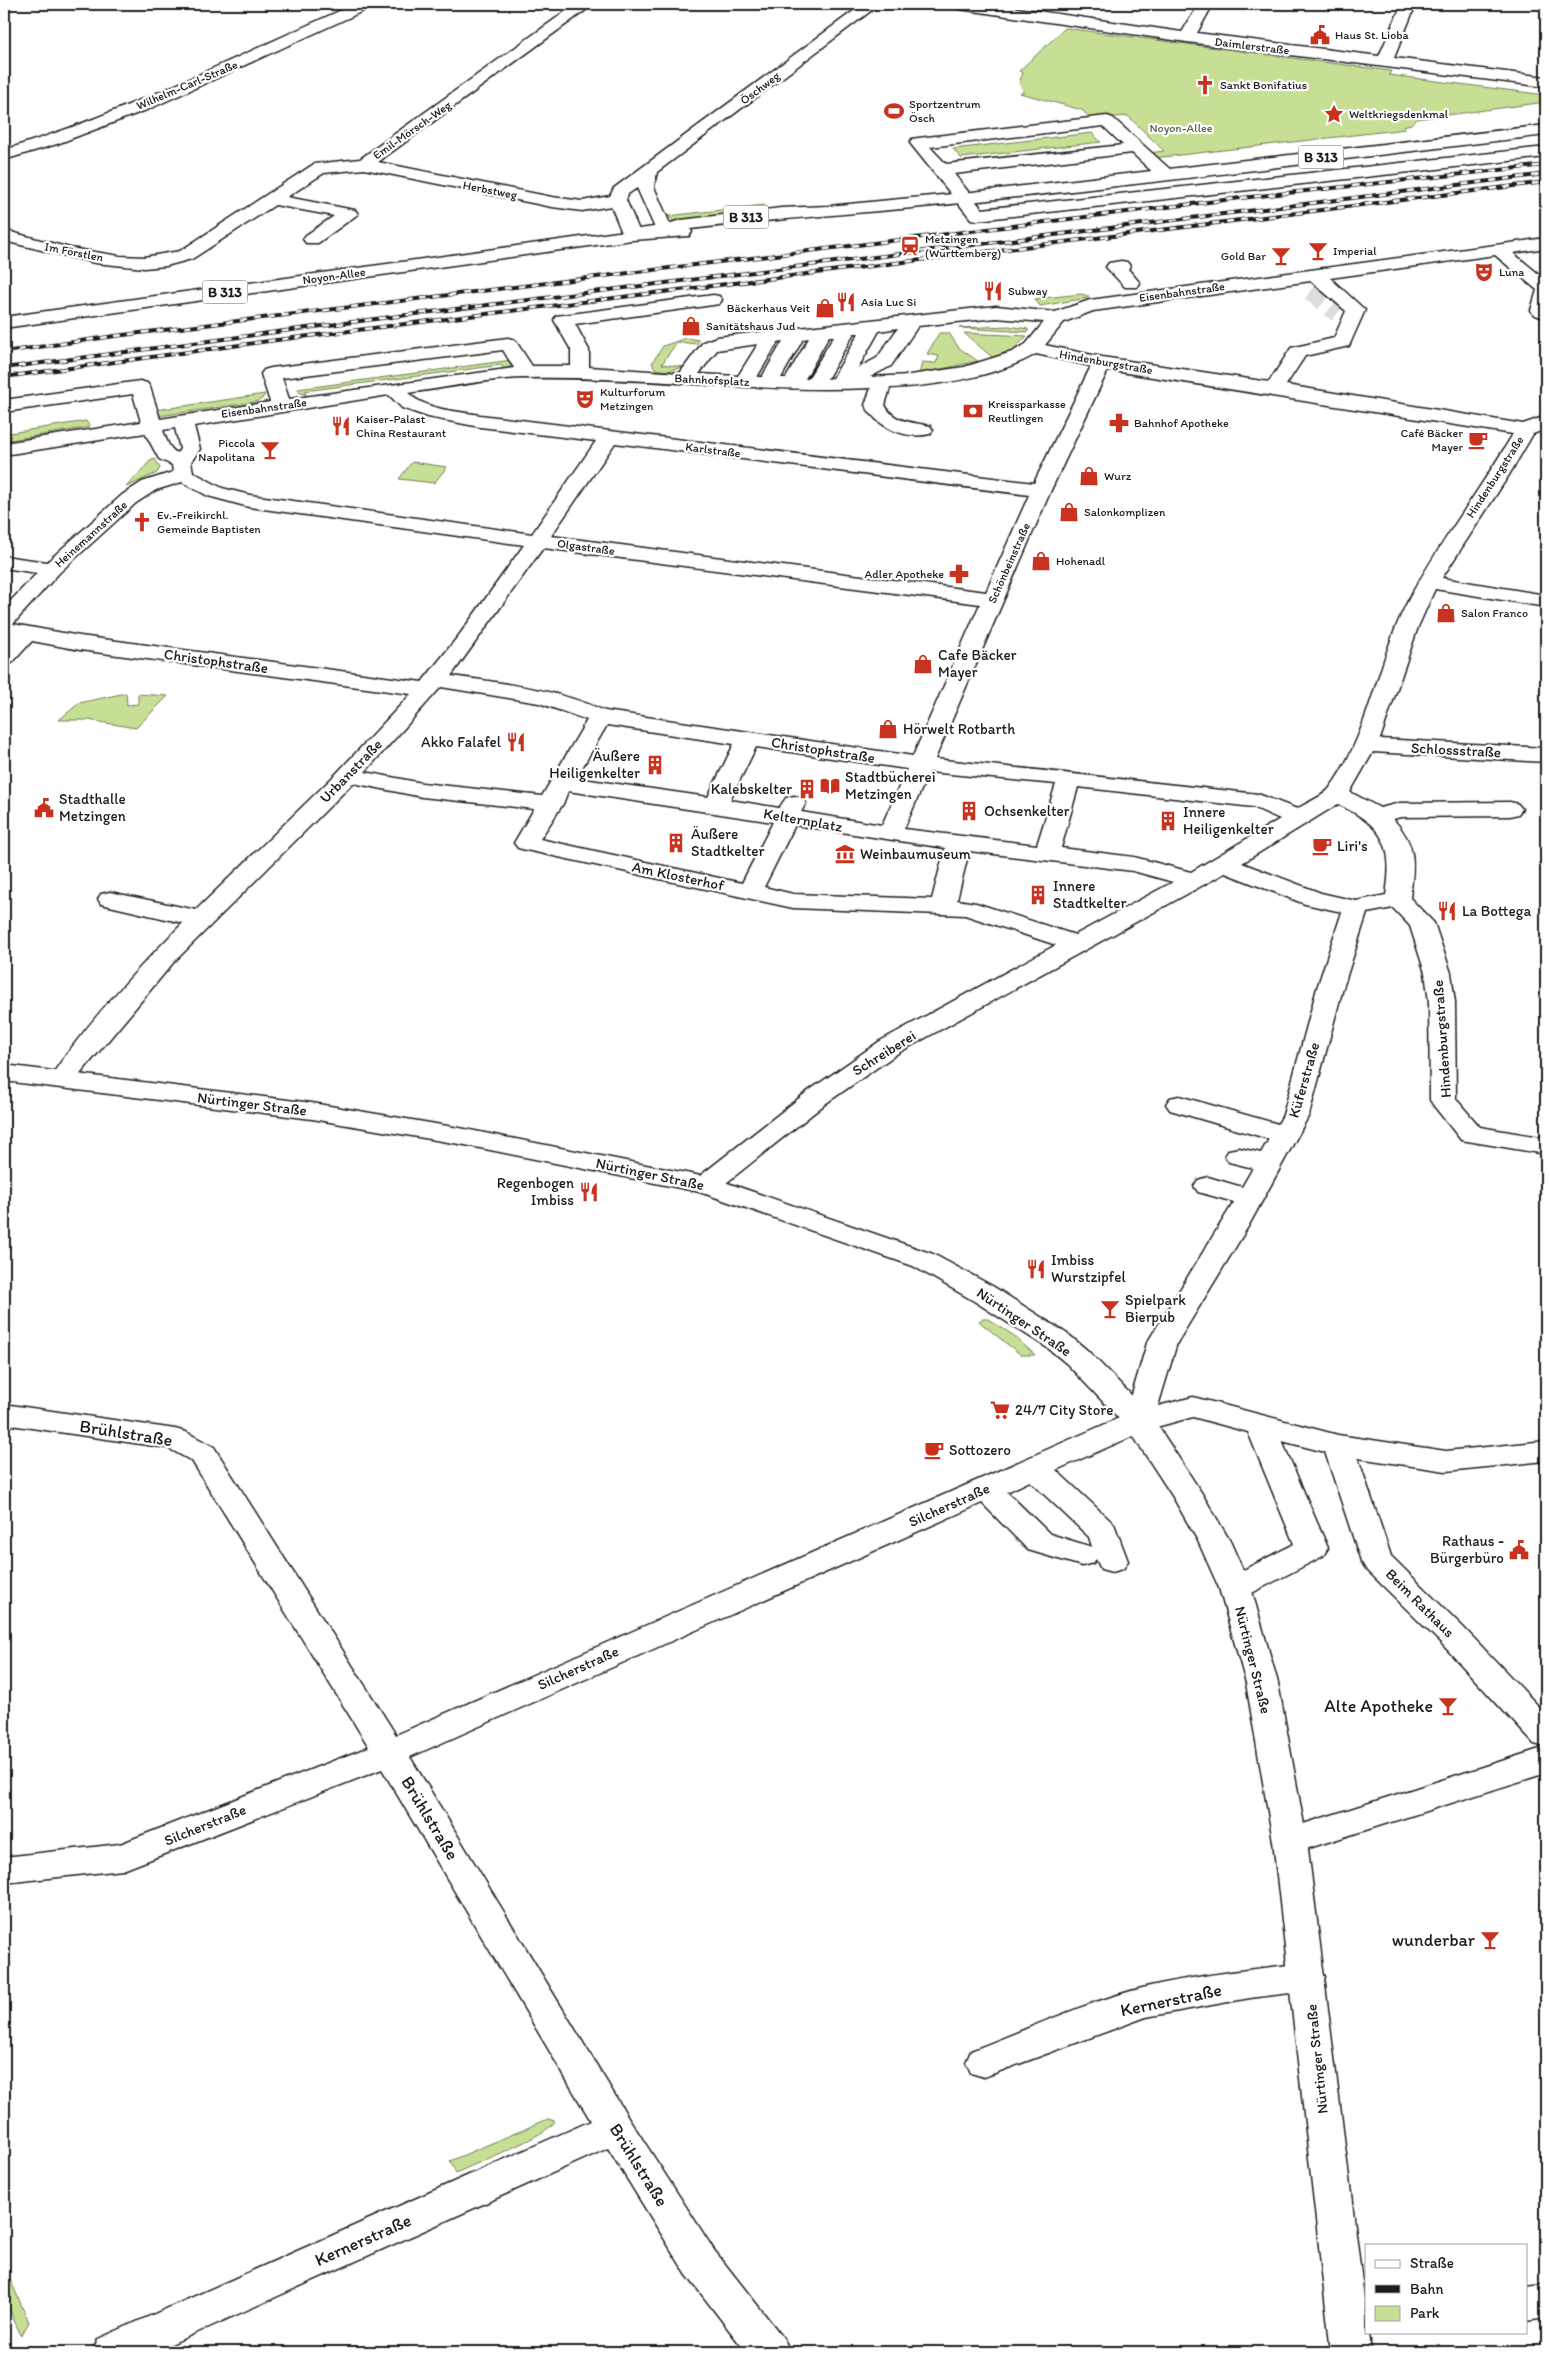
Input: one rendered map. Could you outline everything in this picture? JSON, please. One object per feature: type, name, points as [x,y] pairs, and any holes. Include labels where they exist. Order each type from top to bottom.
[{"type":"street","name":"Wilhelm-Carl-Straße","points":[[4,155],[66,136],[218,73],[367,4]]},
{"type":"street","name":"Emil-Mörsch-Weg","points":[[145,263],[176,259],[186,255],[320,168],[364,164],[586,4]]},
{"type":"street","name":"Öschweg","points":[[617,200],[620,192],[872,4]]},
{"type":"street","name":"Daimlerstraße","points":[[959,4],[1187,37],[1546,82]]},
{"type":"street","points":[[1187,37],[1206,4]]},
{"type":"street","points":[[1384,63],[1409,4]]},
{"type":"street","points":[[1166,175],[1107,121],[918,142],[977,216],[1546,152]]},
{"type":"street","name":"Noyon-Allee","points":[[4,323],[632,235],[664,231],[686,232],[785,220],[828,212],[1166,175],[1546,130]]},
{"type":"street","points":[[942,170],[1136,148]]},
{"type":"street","name":"Herbstweg","points":[[364,164],[552,202],[582,206],[617,200]]},
{"type":"street","points":[[649,172],[645,187],[664,231]]},
{"type":"street","points":[[272,199],[348,214],[312,239]]},
{"type":"street","points":[[617,200],[632,235]]},
{"type":"street","name":"Im Förstlen","points":[[4,235],[71,253],[145,263]]},
{"type":"street","points":[[1312,283],[1546,243]]},
{"type":"street","points":[[1499,250],[1546,289],[1540,310],[1546,313]]},
{"type":"street","points":[[1121,266],[1115,267],[1131,283]]},
{"type":"street","name":"Eisenbahnstraße","points":[[1056,318],[1071,311],[1123,300],[1293,277],[1312,283]]},
{"type":"street","points":[[1274,389],[1298,352],[1342,342],[1344,319],[1356,310],[1312,283]]},
{"type":"street","points":[[581,365],[580,350],[563,320],[713,300]]},
{"type":"street","points":[[685,379],[710,346],[797,334],[996,312],[1056,318]]},
{"type":"street","points":[[839,385],[882,383],[967,372],[1018,356],[1033,348],[1056,318]]},
{"type":"street","points":[[839,385],[884,362],[912,322]]},
{"type":"street","points":[[839,385],[872,326]]},
{"type":"street","points":[[814,385],[847,329]]},
{"type":"street","points":[[792,384],[822,332]]},
{"type":"street","points":[[769,383],[779,362],[797,334]]},
{"type":"street","points":[[745,382],[754,363],[772,337]]},
{"type":"street","points":[[726,369],[747,340]]},
{"type":"street","points":[[281,406],[271,374],[508,344],[523,367]]},
{"type":"street","name":"Hindenburgstraße","points":[[1033,348],[1102,364],[1274,389],[1525,430],[1498,475],[1441,560],[1429,582],[1407,627],[1366,745],[1337,795]]},
{"type":"street","name":"Schönbeinstraße","points":[[920,764],[1041,490],[1102,364]]},
{"type":"street","name":"Bahnhofsplatz","points":[[523,367],[581,365],[685,379],[726,369],[745,382],[839,385]]},
{"type":"street","name":"Eisenbahnstraße","points":[[4,449],[523,367]]},
{"type":"street","points":[[882,383],[875,405],[879,415],[895,426],[923,430]]},
{"type":"street","points":[[4,406],[140,387],[157,441],[166,455],[182,468],[190,449],[183,420]]},
{"type":"street","name":"Karlstraße","points":[[393,388],[409,404],[428,411],[480,421],[1041,490]]},
{"type":"street","points":[[1525,430],[1546,422]]},
{"type":"street","name":"Urbanstraße","points":[[62,1079],[121,1004],[201,918],[348,775],[432,685],[539,541],[609,437]]},
{"type":"street","name":"Olgastraße","points":[[182,468],[215,492],[249,501],[385,518],[539,541],[994,598]]},
{"type":"street","name":"Heinemannstraße","points":[[4,621],[52,569],[129,499],[182,468]]},
{"type":"street","points":[[314,510],[331,490]]},
{"type":"street","points":[[385,518],[400,499]]},
{"type":"street","points":[[4,562],[52,569]]},
{"type":"street","points":[[1429,582],[1546,601]]},
{"type":"street","name":"Christophstraße","points":[[4,629],[26,634],[551,698],[576,705],[600,717],[920,764],[1258,801],[1300,819]]},
{"type":"street","points":[[4,658],[26,634]]},
{"type":"street","points":[[348,775],[422,790],[556,793],[600,717]]},
{"type":"street","points":[[716,805],[748,739]]},
{"type":"street","name":"Schlossstraße","points":[[1366,745],[1546,755]]},
{"type":"street","points":[[890,834],[920,764]]},
{"type":"street","points":[[1047,853],[1069,779]]},
{"type":"street","name":"Kelternplatz","points":[[556,793],[790,810],[890,834],[1134,864],[1195,880]]},
{"type":"street","name":"Am Klosterhof","points":[[556,793],[526,842],[793,901],[967,908],[1078,944]]},
{"type":"street","points":[[1078,944],[1223,864],[1337,795],[1357,804],[1389,827],[1402,858],[1398,900],[1356,908],[1314,899],[1223,864]]},
{"type":"street","points":[[1375,817],[1400,810],[1510,809]]},
{"type":"street","points":[[750,892],[790,810]]},
{"type":"street","points":[[943,906],[959,842]]},
{"type":"street","points":[[110,899],[201,918]]},
{"type":"street","name":"Hindenburgstraße","points":[[1398,900],[1422,923],[1438,973],[1442,1002],[1443,1100],[1471,1134],[1546,1146]]},
{"type":"street","name":"Küferstraße","points":[[1138,1421],[1162,1343],[1270,1164],[1296,1115],[1330,988],[1356,908]]},
{"type":"street","name":"Schreiberei","points":[[706,1185],[865,1063],[1078,944]]},
{"type":"street","name":"Nürtinger Straße","points":[[4,1073],[312,1111],[494,1143],[706,1185],[914,1257],[938,1268],[984,1294],[1059,1342],[1077,1357],[1138,1421],[1186,1492],[1214,1541],[1234,1588],[1262,1683],[1290,1841],[1307,1976],[1356,2309],[1351,2352]]},
{"type":"street","points":[[1179,1104],[1286,1135]]},
{"type":"street","points":[[1240,1156],[1270,1164]]},
{"type":"street","points":[[1208,1186],[1250,1198]]},
{"type":"street","points":[[1138,1421],[1194,1407],[1338,1444],[1446,1461],[1546,1451]]},
{"type":"street","name":"Brühlstraße","points":[[4,1414],[175,1439],[203,1454],[390,1752],[615,2128],[700,2262],[770,2352]]},
{"type":"street","name":"Silcherstraße","points":[[4,1870],[122,1857],[390,1752],[1138,1421]]},
{"type":"street","points":[[1234,1588],[1312,1548],[1260,1424]]},
{"type":"street","name":"Beim Rathaus","points":[[1338,1444],[1377,1561],[1453,1636],[1546,1735]]},
{"type":"street","points":[[986,1489],[1039,1542],[1097,1558],[1103,1532],[1034,1467]]},
{"type":"street","points":[[1290,1841],[1546,1760]]},
{"type":"street","name":"Kernerstraße","points":[[984,2062],[1119,2010],[1146,2002],[1307,1976]]},
{"type":"street","name":"Kernerstraße","points":[[112,2352],[615,2128]]},
{"type":"green space","points":[[1065,28],[1391,71],[1389,75],[1546,95],[1546,102],[1417,119],[1411,124],[1403,126],[1406,129],[1154,158],[1149,153],[1164,151],[1128,116],[1091,119],[1082,110],[1020,93],[1024,91],[1019,83],[1023,73],[1019,71]]},
{"type":"green space","points":[[1092,133],[1101,142],[961,158],[953,149]]},
{"type":"green space","points":[[764,205],[769,211],[675,222],[668,216]]},
{"type":"green space","points":[[1081,294],[1089,296],[1088,298],[1040,306],[1035,299]]},
{"type":"green space","points":[[1009,326],[1028,329],[1028,332],[959,328]]},
{"type":"green space","points":[[939,333],[949,333],[959,348],[978,361],[919,374],[922,362],[936,363],[939,356],[927,354]]},
{"type":"green space","points":[[964,333],[1027,336],[1016,347],[993,358]]},
{"type":"green space","points":[[686,338],[699,340],[697,344],[677,342],[662,364],[684,367],[667,371],[655,369],[652,363],[663,346]]},
{"type":"green space","points":[[512,360],[510,367],[504,369],[501,365],[305,391],[306,395],[299,392],[298,389]]},
{"type":"green space","points":[[265,394],[262,399],[255,402],[159,416],[156,410]]},
{"type":"green space","points":[[86,421],[90,427],[4,441],[4,434]]},
{"type":"green space","points":[[155,459],[160,468],[157,473],[126,487],[150,461]]},
{"type":"green space","points":[[412,462],[447,467],[434,483],[399,479]]},
{"type":"green space","points":[[126,693],[127,705],[138,704],[138,694],[168,696],[136,728],[88,720],[59,720],[79,703]]},
{"type":"green space","points":[[988,1319],[1013,1335],[1035,1355],[1021,1355],[979,1321]]},
{"type":"green space","points":[[548,2119],[555,2121],[540,2134],[456,2173],[450,2161]]},
{"type":"green space","points":[[4,2266],[29,2322],[21,2336],[4,2297]]},
{"type":"tunnel","points":[[1310,292],[1337,314]]},
{"type":"railway","points":[[4,352],[115,336],[1241,198],[1546,165]]},
{"type":"railway","points":[[4,368],[383,318],[1546,174]]},
{"type":"railway","points":[[4,377],[269,341],[1546,182]]},
{"type":"place","name":"Haus St. Lioba","points":[[1320,35]]},
{"type":"place","name":"Sankt Bonifatius","points":[[1205,85]]},
{"type":"place","name":"Sportzentrum Ösch","points":[[894,111]]},
{"type":"place","name":"Weltkriegsdenkmal","points":[[1334,114]]},
{"type":"place","name":"Metzingen (Württemberg)","points":[[910,246]]},
{"type":"place","name":"Imperial","points":[[1318,251]]},
{"type":"place","name":"Gold Bar","points":[[1281,256]]},
{"type":"place","name":"Luna","points":[[1484,272]]},
{"type":"place","name":"Subway","points":[[993,291]]},
{"type":"place","name":"Asia Luc Si","points":[[846,302]]},
{"type":"place","name":"Bäckerhaus Veit","points":[[825,308]]},
{"type":"place","name":"Sanitätshaus Jud","points":[[691,326]]},
{"type":"place","name":"Kulturforum Metzingen","points":[[585,399]]},
{"type":"place","name":"Kreissparkasse Reutlingen","points":[[973,411]]},
{"type":"place","name":"Bahnhof Apotheke","points":[[1119,423]]},
{"type":"place","name":"Kaiser-Palast China Restaurant","points":[[341,426]]},
{"type":"place","name":"Café Bäcker Mayer","points":[[1478,440]]},
{"type":"place","name":"Piccola Napolitana","points":[[270,450]]},
{"type":"place","name":"Wurz","points":[[1089,476]]},
{"type":"place","name":"Salonkomplizen","points":[[1069,512]]},
{"type":"place","name":"Ev.-Freikirchl. Gemeinde Baptisten","points":[[142,522]]},
{"type":"place","name":"Hohenadl","points":[[1041,561]]},
{"type":"place","name":"Adler Apotheke","points":[[959,574]]},
{"type":"place","name":"Salon Franco","points":[[1446,613]]},
{"type":"place","name":"Cafe Bäcker Mayer","points":[[923,664]]},
{"type":"place","name":"Hörwelt Rotbarth","points":[[888,729]]},
{"type":"place","name":"Akko Falafel","points":[[516,742]]},
{"type":"place","name":"Äußere Heiligenkelter","points":[[655,765]]},
{"type":"place","name":"Stadtbücherei Metzingen","points":[[830,786]]},
{"type":"place","name":"Kalebskelter","points":[[807,789]]},
{"type":"place","name":"Stadthalle Metzingen","points":[[44,808]]},
{"type":"place","name":"Ochsenkelter","points":[[969,811]]},
{"type":"place","name":"Innere Heiligenkelter","points":[[1168,821]]},
{"type":"place","name":"Äußere Stadtkelter","points":[[676,843]]},
{"type":"place","name":"Liri's","points":[[1322,846]]},
{"type":"place","name":"Weinbaumuseum","points":[[845,854]]},
{"type":"place","name":"Innere Stadtkelter","points":[[1038,895]]},
{"type":"place","name":"La Bottega","points":[[1447,911]]},
{"type":"place","name":"Regenbogen Imbiss","points":[[589,1192]]},
{"type":"place","name":"Imbiss Wurstzipfel","points":[[1036,1269]]},
{"type":"place","name":"Spielpark Bierpub","points":[[1110,1309]]},
{"type":"place","name":"24/7 City Store","points":[[1000,1410]]},
{"type":"place","name":"Sottozero","points":[[934,1450]]},
{"type":"place","name":"Rathaus - Bürgerbüro","points":[[1519,1550]]},
{"type":"place","name":"Alte Apotheke","points":[[1448,1706]]},
{"type":"place","name":"wunderbar","points":[[1490,1940]]}]
